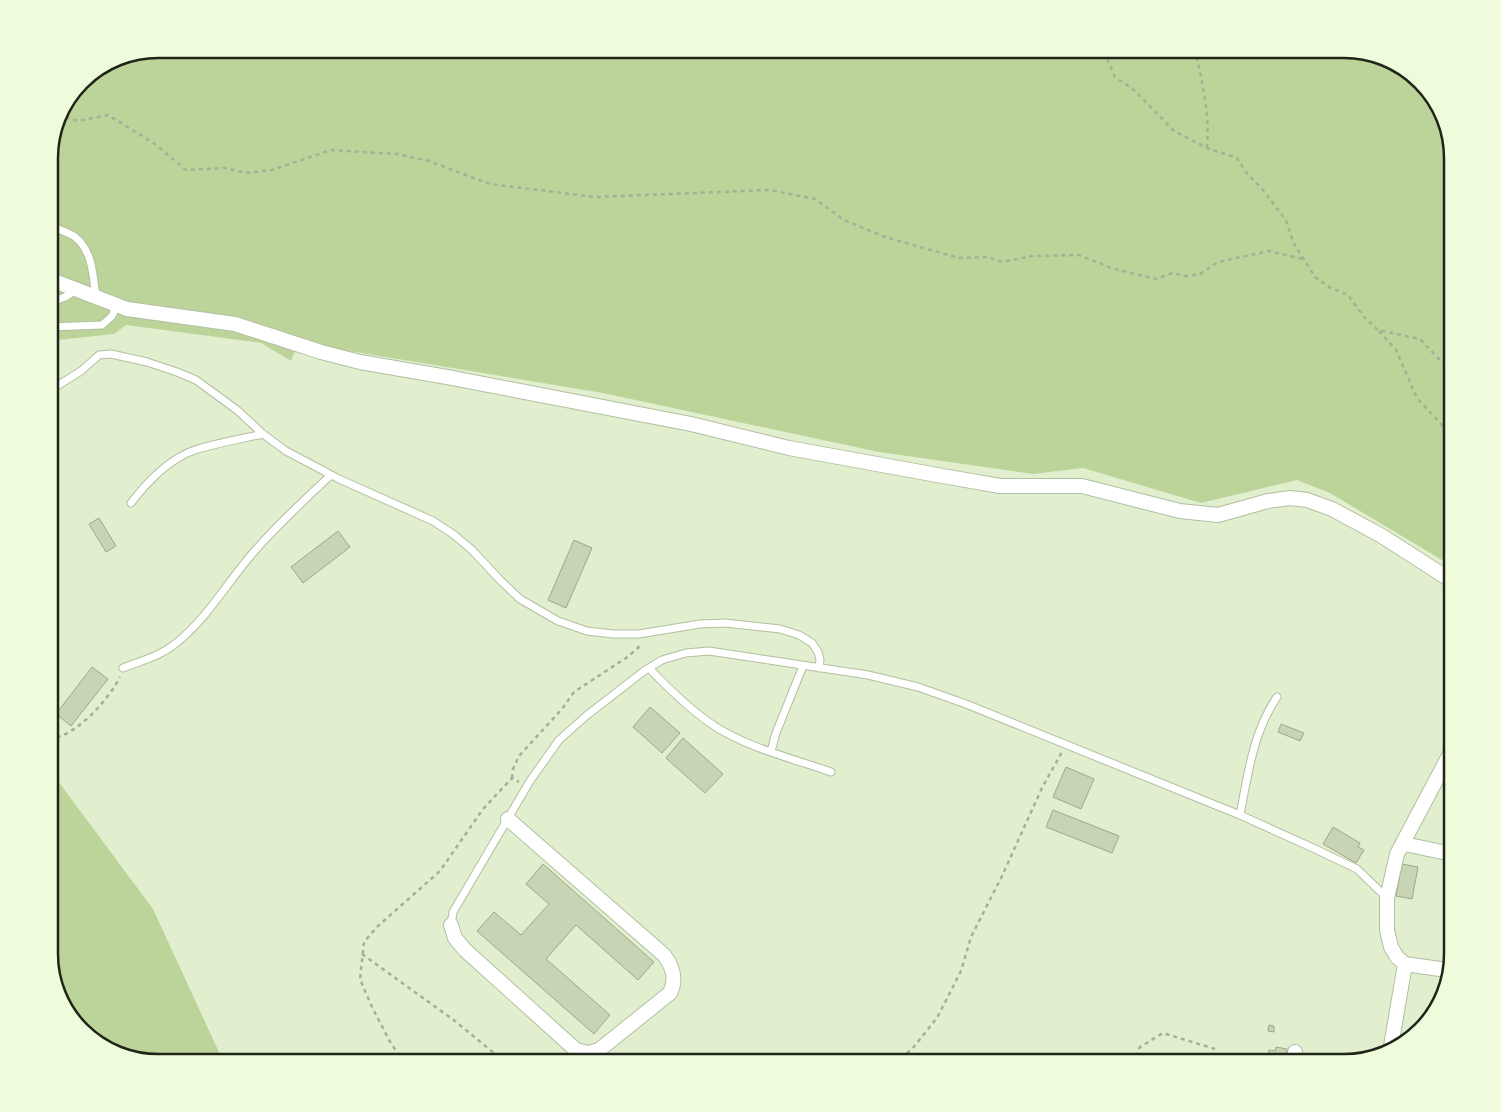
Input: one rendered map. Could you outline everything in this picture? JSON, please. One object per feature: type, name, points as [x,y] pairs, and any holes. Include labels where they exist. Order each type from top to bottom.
[{"type":"street","points":[[58,283],[127,309],[235,324],[321,352],[360,362],[691,424],[789,448],[1000,486],[1082,486],[1180,511],[1218,515],[1268,501],[1290,498],[1307,500],[1332,510],[1382,536],[1444,576]]},
{"type":"street","points":[[1443,969],[1405,964],[1397,957],[1391,947],[1387,930],[1386,898],[1397,854],[1444,766]]},
{"type":"street","points":[[451,925],[455,938],[465,950],[576,1050],[588,1054],[599,1050],[670,993],[674,984],[672,966],[664,955],[508,819]]},
{"type":"street","points":[[1404,844],[1444,852]]},
{"type":"street","points":[[1392,1042],[1405,964]]},
{"type":"lane","points":[[58,230],[75,237],[89,256],[96,297]]},
{"type":"lane","points":[[58,301],[76,290]]},
{"type":"lane","points":[[58,327],[102,325],[112,316],[117,305]]},
{"type":"lane","points":[[58,385],[81,371],[99,356],[111,354],[147,362],[196,380],[237,410],[263,434],[286,451],[330,475],[433,521],[453,534],[472,550],[520,599],[558,621],[587,630],[613,634],[644,633],[700,624],[725,623],[780,629],[799,635],[812,643],[818,652],[819,668]]},
{"type":"lane","points":[[130,503],[143,487],[168,465],[193,450],[263,434]]},
{"type":"lane","points":[[123,668],[158,654],[175,644],[205,612],[252,553],[330,475]]},
{"type":"lane","points":[[451,925],[453,912],[527,786],[559,740],[586,716],[662,660],[686,653],[709,651],[868,676],[918,687],[966,704],[1240,815],[1357,869],[1386,898]]},
{"type":"lane","points":[[771,751],[776,733],[803,666]]},
{"type":"lane","points":[[649,668],[671,691],[716,727],[745,742],[831,772]]},
{"type":"lane","points":[[1240,815],[1256,740],[1266,713],[1277,697]]},
{"type":"path","points":[[1107,58],[1115,77],[1133,88],[1174,131],[1207,148],[1237,158],[1246,172],[1263,190],[1286,220],[1293,242],[1315,277],[1329,287],[1348,295],[1365,318],[1396,350],[1417,398],[1444,427]]},
{"type":"path","points":[[1197,58],[1203,82],[1205,111],[1209,125],[1207,148]]},
{"type":"path","points":[[66,117],[78,121],[108,115],[155,144],[186,170],[225,168],[246,173],[272,170],[331,150],[397,154],[429,161],[490,184],[595,197],[770,190],[815,199],[844,220],[885,237],[960,258],[988,257],[1002,262],[1041,256],[1079,256],[1111,268],[1156,279],[1172,273],[1186,276],[1200,274],[1218,262],[1269,251],[1303,259]]},
{"type":"path","points":[[1378,330],[1420,339],[1444,364]]},
{"type":"path","points":[[398,1054],[385,1033],[360,979],[364,942],[378,926],[440,871],[482,809],[512,778],[513,769],[519,756],[574,692],[638,648],[644,633]]},
{"type":"path","points":[[58,738],[70,732],[101,705],[111,693],[123,668]]},
{"type":"path","points":[[906,1054],[912,1049],[937,1018],[961,971],[971,937],[1002,876],[1042,788],[1067,744]]},
{"type":"path","points":[[512,778],[527,786]]},
{"type":"path","points":[[362,954],[455,1021],[495,1054]]},
{"type":"path","points":[[1136,1054],[1140,1047],[1163,1033],[1215,1049]]},
{"type":"green space","points":[[138,59],[1363,59],[1394,71],[1419,91],[1436,119],[1443,144],[1444,561],[1330,493],[1297,480],[1201,503],[1083,468],[1033,474],[879,452],[603,393],[301,343],[291,361],[261,343],[126,325],[114,334],[58,340],[58,144],[65,119],[82,91],[102,74],[119,65]]},
{"type":"green space","points":[[58,781],[153,909],[220,1054],[144,1054],[131,1051],[102,1038],[82,1021],[71,1005],[65,993],[58,968]]},
{"type":"building","points":[[99,518],[116,546],[106,552],[89,524]]},
{"type":"building","points":[[338,531],[350,547],[303,583],[291,567]]},
{"type":"building","points":[[574,540],[592,548],[566,608],[548,600]]},
{"type":"building","points":[[92,667],[108,679],[71,726],[58,716],[58,711]]},
{"type":"building","points":[[650,707],[680,733],[662,753],[633,727]]},
{"type":"building","points":[[1281,724],[1304,733],[1300,741],[1278,732]]},
{"type":"building","points":[[683,738],[723,774],[705,793],[666,758]]},
{"type":"building","points":[[1066,767],[1094,779],[1081,809],[1053,797]]},
{"type":"building","points":[[1053,810],[1119,836],[1112,853],[1046,827]]},
{"type":"building","points":[[1333,827],[1360,843],[1358,847],[1364,850],[1356,863],[1323,844]]},
{"type":"building","points":[[543,864],[654,962],[638,980],[576,925],[546,959],[610,1015],[594,1034],[477,931],[494,912],[521,935],[549,904],[526,884]]},
{"type":"building","points":[[1402,864],[1418,867],[1412,899],[1396,896]]},
{"type":"building","points":[[1269,1025],[1274,1026],[1274,1032],[1268,1031]]},
{"type":"building","points":[[1276,1047],[1287,1049],[1286,1054],[1268,1054],[1269,1050],[1275,1051]]}]
